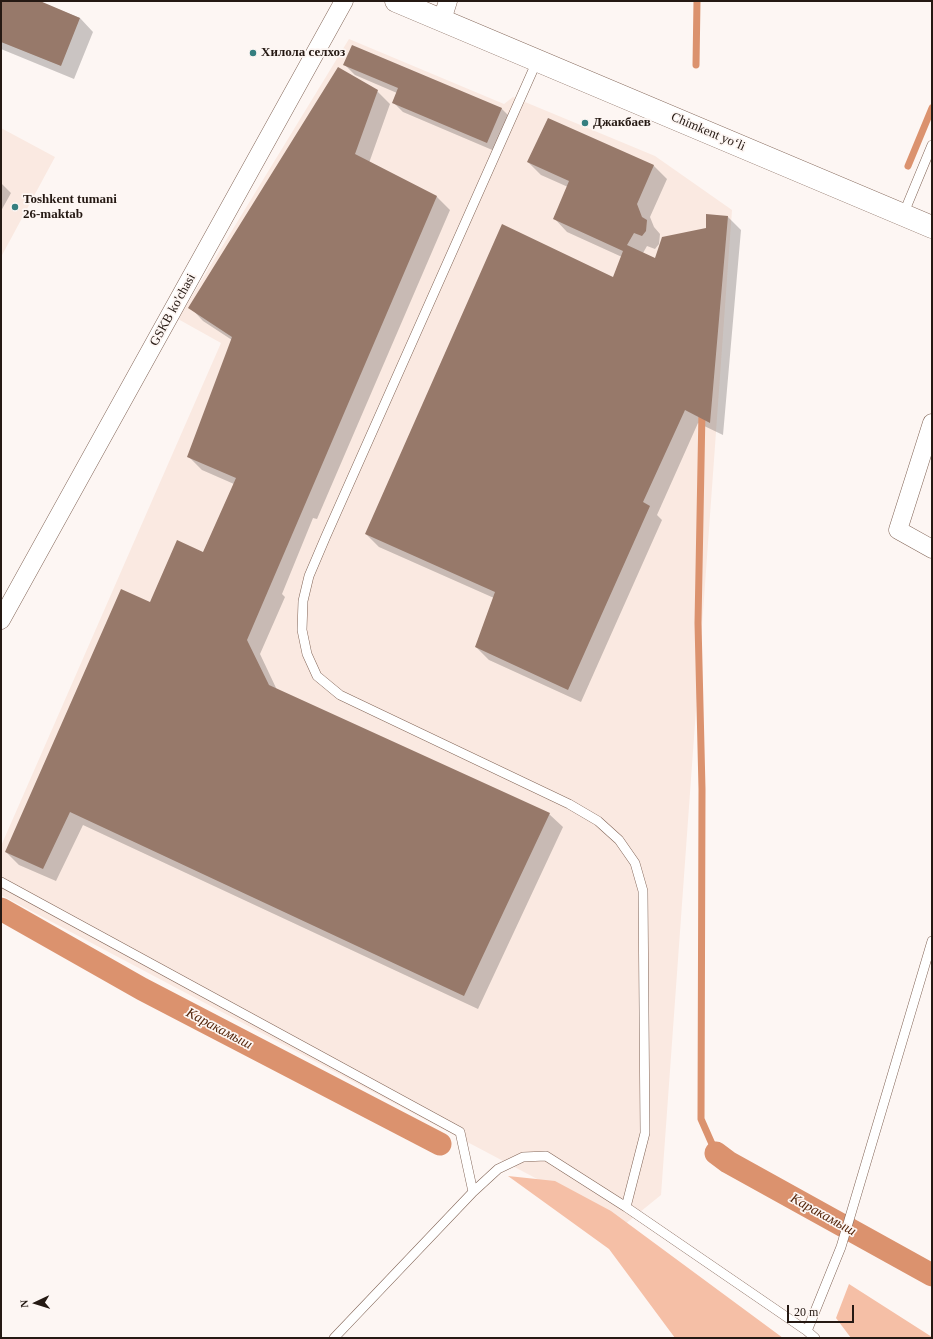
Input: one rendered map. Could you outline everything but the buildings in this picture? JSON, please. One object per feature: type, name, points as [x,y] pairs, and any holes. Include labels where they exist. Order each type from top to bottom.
[{"type":"highway","name":"Chimkent yo‘li","points":[[396,1],[445,11],[537,61],[932,227]]},
{"type":"street","name":"GSKB ko'chasi","points":[[1,620],[344,1]]},
{"type":"street","points":[[932,423],[898,530],[932,549]]},
{"type":"lane","points":[[537,61],[309,576],[303,601],[302,630],[307,654],[318,676],[340,695],[569,804],[598,821],[619,840],[635,863],[642,891],[645,1133],[626,1207]]},
{"type":"lane","points":[[903,215],[932,145]]},
{"type":"lane","points":[[1,882],[460,1132],[473,1192]]},
{"type":"lane","points":[[808,1331],[841,1247],[932,941]]},
{"type":"lane","points":[[334,1338],[473,1192],[498,1168],[523,1156],[546,1156],[626,1207],[808,1331],[815,1338]]},
{"type":"shaded area","points":[[349,39],[504,104],[513,97],[655,156],[732,210],[661,1195],[624,1225],[1,895],[1,846],[221,343],[178,319]]},
{"type":"shaded area","name":"Toshkent tumani 26-maktab","points":[[1,128],[55,157],[1,257]]},
{"type":"shaded area","points":[[508,1176],[555,1181],[611,1211],[783,1338],[675,1338],[609,1249]]},
{"type":"shaded area","points":[[849,1284],[932,1338],[851,1338],[836,1318]]},
{"type":"waterway","points":[[696,65],[697,1]]},
{"type":"waterway","points":[[908,166],[932,108]]},
{"type":"waterway","points":[[702,411],[698,623],[702,789],[701,1119],[716,1153]]},
{"type":"waterway","name":"Каракамыш","points":[[1,909],[142,989],[440,1144]]},
{"type":"waterway","name":"Каракамыш","points":[[716,1153],[728,1162],[932,1275]]},
{"type":"place","name":"Хилола селхоз","points":[[253,53]]},
{"type":"place","name":"Джакбаев","points":[[585,123]]},
{"type":"place","name":"Toshkent tumani 26-maktab","points":[[15,207]]}]
